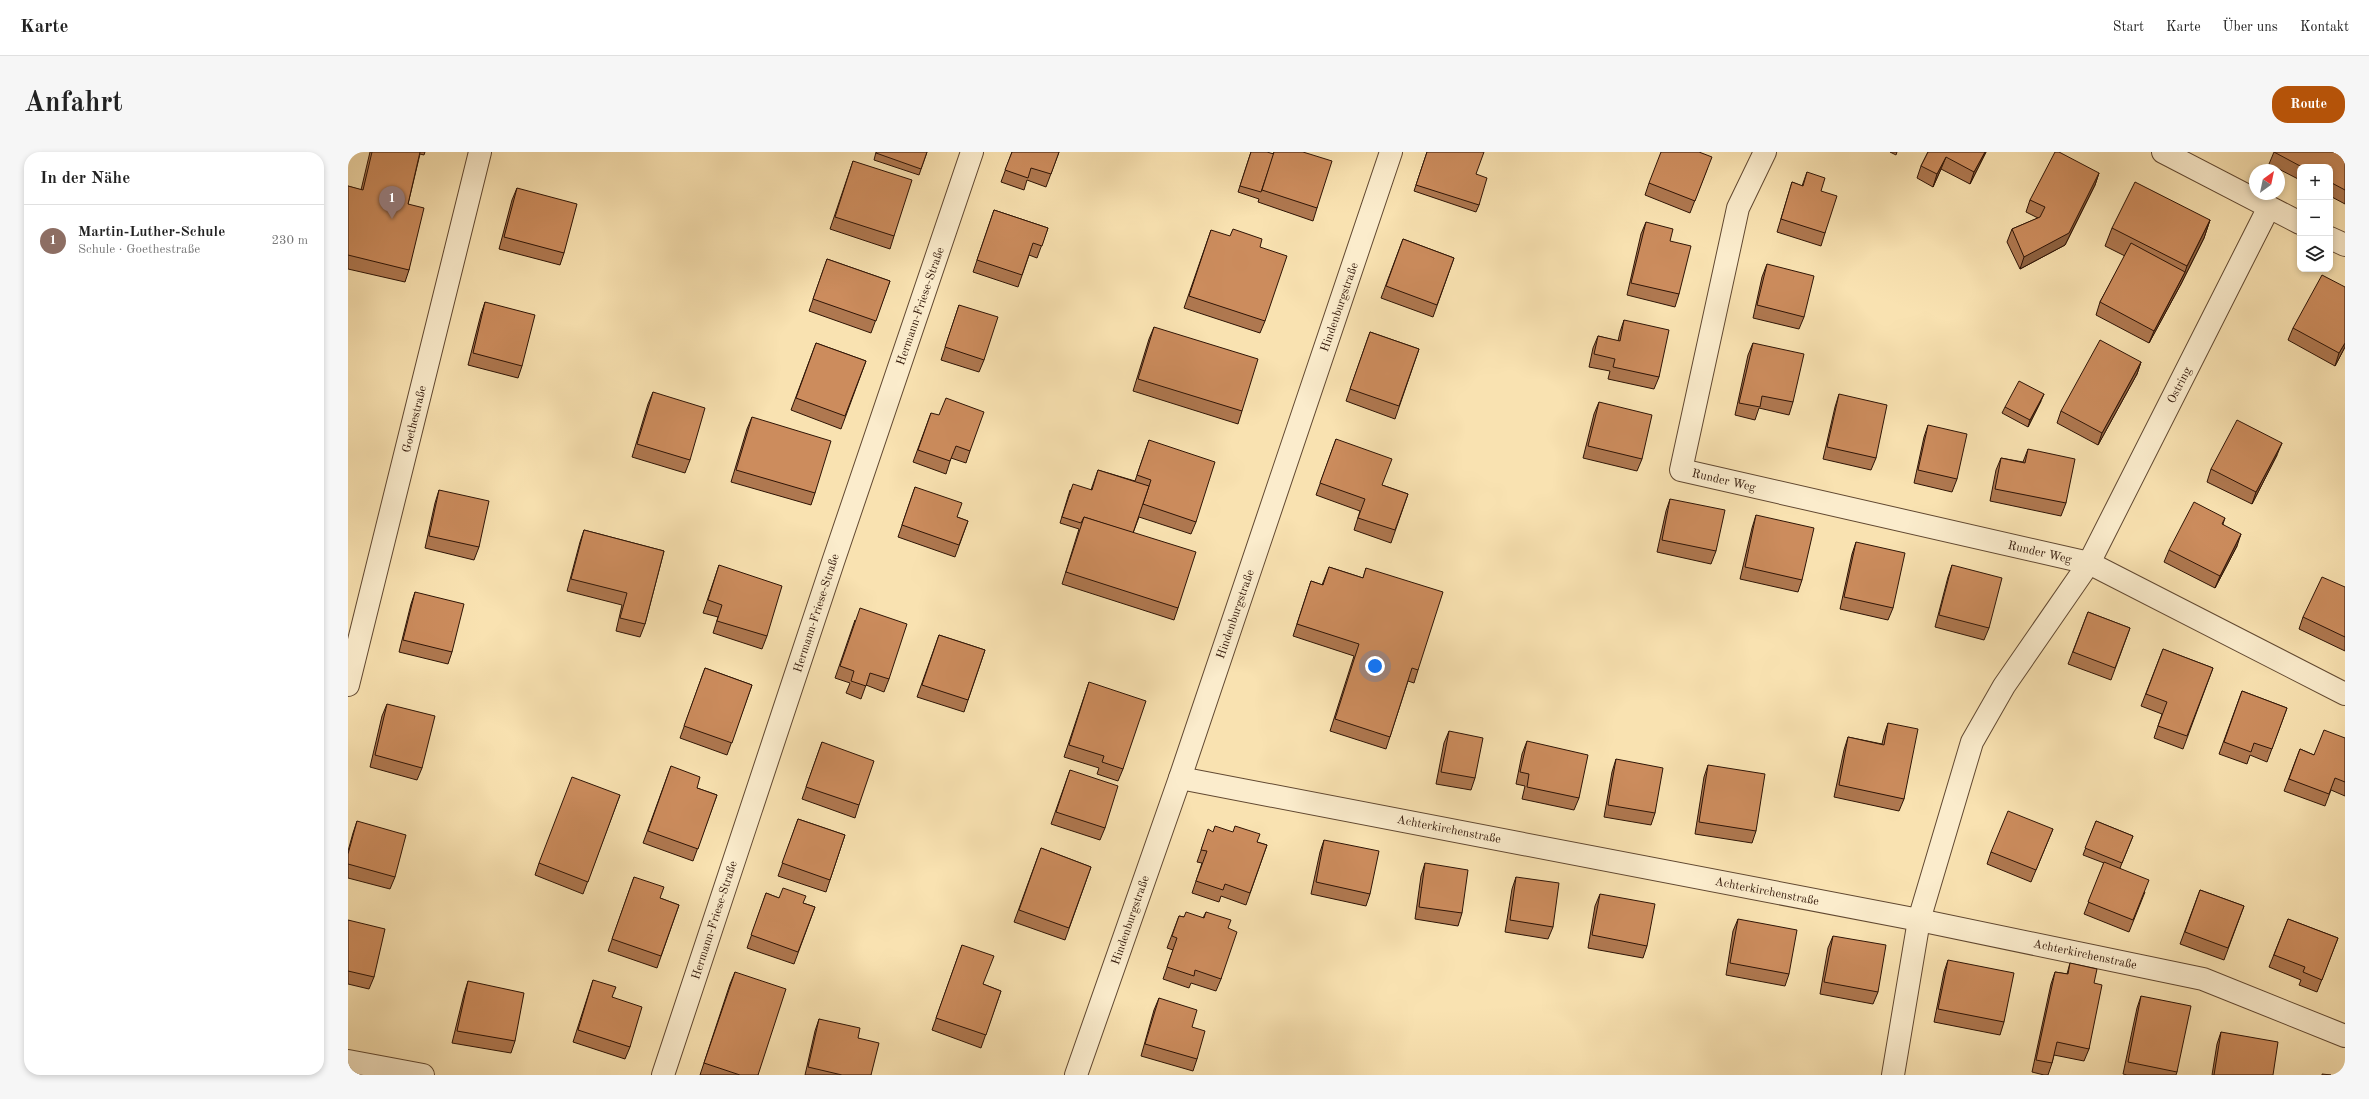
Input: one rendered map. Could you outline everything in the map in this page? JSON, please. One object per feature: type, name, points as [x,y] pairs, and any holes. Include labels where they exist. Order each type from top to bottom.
[{"type":"street","name":"Goethestraße","points":[[348,685],[480,152]]},
{"type":"street","name":"Hermann-Friese-Straße","points":[[663,1075],[832,562],[972,152]]},
{"type":"street","name":"Hindenburgstraße","points":[[1076,1075],[1180,778],[1391,152]]},
{"type":"street","name":"Runder Weg","points":[[1765,152],[1738,208],[1680,470],[2089,563]]},
{"type":"street","points":[[2163,152],[2297,222]]},
{"type":"street","name":"Ostring","points":[[1893,1075],[1919,920],[1972,742],[2004,686],[2089,563],[2269,208]]},
{"type":"street","points":[[2333,239],[2345,245]]},
{"type":"street","points":[[2089,563],[2345,694]]},
{"type":"street","name":"Achterkirchenstraße","points":[[1180,778],[1919,920],[2203,979],[2345,1036]]},
{"type":"street","points":[[348,1061],[423,1075]]},
{"type":"building","points":[[372,152],[420,152],[408,204],[424,208],[409,270],[348,255],[348,186],[363,190]]},
{"type":"building","points":[[927,152],[921,169],[876,153]]},
{"type":"building","points":[[1012,152],[1059,152],[1051,174],[1031,168],[1028,178],[1005,170]]},
{"type":"building","points":[[1251,152],[1267,152],[1274,154],[1261,192],[1240,186]]},
{"type":"building","points":[[1274,152],[1303,152],[1332,161],[1317,208],[1262,190]]},
{"type":"building","points":[[1427,152],[1484,152],[1476,174],[1487,178],[1479,205],[1416,185]]},
{"type":"building","points":[[1661,152],[1699,152],[1712,157],[1695,201],[1649,183]]},
{"type":"building","points":[[1928,152],[1985,152],[1974,172],[1946,157],[1937,174],[1921,166]]},
{"type":"building","points":[[2055,152],[2059,152],[2099,173],[2069,233],[2024,257],[2012,229],[2040,217],[2045,207],[2030,200]]},
{"type":"building","points":[[2274,152],[2345,152],[2345,190],[2333,184],[2333,164],[2297,164]]},
{"type":"building","points":[[853,161],[912,180],[894,236],[835,217]]},
{"type":"building","points":[[1807,172],[1825,178],[1821,191],[1837,196],[1825,233],[1781,219],[1792,182],[1803,186]]},
{"type":"building","points":[[2135,182],[2210,220],[2187,266],[2112,228]]},
{"type":"building","points":[[517,188],[577,204],[564,253],[504,237]]},
{"type":"building","points":[[994,210],[1048,228],[1042,246],[1033,243],[1022,275],[977,260]]},
{"type":"building","points":[[1646,222],[1673,229],[1670,241],[1691,246],[1679,294],[1631,283]]},
{"type":"building","points":[[1233,229],[1262,239],[1260,247],[1287,256],[1265,321],[1189,296],[1211,230],[1230,236]]},
{"type":"building","points":[[1403,239],[1454,258],[1437,305],[1386,286]]},
{"type":"building","points":[[2131,243],[2185,272],[2154,331],[2100,302]]},
{"type":"building","points":[[827,259],[890,281],[876,321],[813,299]]},
{"type":"building","points":[[1767,264],[1814,276],[1804,317],[1757,305]]},
{"type":"building","points":[[2322,275],[2345,287],[2345,343],[2339,353],[2293,328]]},
{"type":"building","points":[[485,302],[535,315],[522,366],[473,353]]},
{"type":"building","points":[[959,305],[998,317],[984,360],[945,347]]},
{"type":"building","points":[[1624,320],[1669,330],[1659,377],[1613,367],[1615,359],[1594,354],[1598,336],[1620,341]]},
{"type":"building","points":[[1154,327],[1258,359],[1242,411],[1138,379]]},
{"type":"building","points":[[1370,332],[1419,349],[1399,406],[1350,389]]},
{"type":"building","points":[[2100,340],[2141,362],[2102,433],[2061,411]]},
{"type":"building","points":[[816,343],[866,361],[845,416],[796,398]]},
{"type":"building","points":[[1753,343],[1804,354],[1793,402],[1762,396],[1760,407],[1739,403]]},
{"type":"building","points":[[2019,381],[2044,394],[2030,420],[2005,407]]},
{"type":"building","points":[[653,392],[705,408],[690,460],[637,444]]},
{"type":"building","points":[[1839,394],[1887,405],[1876,458],[1827,447]]},
{"type":"building","points":[[946,398],[984,412],[970,451],[956,446],[950,461],[918,450],[931,413],[939,415]]},
{"type":"building","points":[[1599,402],[1652,415],[1642,459],[1588,446]]},
{"type":"building","points":[[752,417],[831,441],[815,493],[736,470]]},
{"type":"building","points":[[2237,420],[2282,443],[2256,492],[2211,469]]},
{"type":"building","points":[[1928,425],[1967,434],[1957,479],[1918,470]]},
{"type":"building","points":[[1336,439],[1392,459],[1382,485],[1408,494],[1395,530],[1358,518],[1365,499],[1320,483]]},
{"type":"building","points":[[1149,440],[1215,462],[1196,522],[1143,504],[1151,480],[1137,475]]},
{"type":"building","points":[[2028,449],[2075,459],[2066,503],[1995,489],[2001,458],[2025,463]]},
{"type":"building","points":[[1098,470],[1149,486],[1133,533],[1084,517],[1081,523],[1062,517],[1073,484],[1092,490]]},
{"type":"building","points":[[915,487],[962,503],[957,517],[968,521],[959,545],[902,525]]},
{"type":"building","points":[[439,490],[489,501],[479,547],[429,536]]},
{"type":"building","points":[[1670,499],[1725,510],[1716,551],[1662,540]]},
{"type":"building","points":[[2194,502],[2225,518],[2222,524],[2241,534],[2220,576],[2169,550]]},
{"type":"building","points":[[1756,515],[1814,528],[1802,580],[1745,567]]},
{"type":"building","points":[[1084,517],[1196,552],[1178,608],[1066,572]]},
{"type":"building","points":[[584,530],[664,551],[645,624],[620,618],[627,593],[571,579]]},
{"type":"building","points":[[1856,542],[1905,553],[1893,608],[1844,597]]},
{"type":"building","points":[[719,565],[782,586],[767,636],[717,621],[722,605],[708,600]]},
{"type":"building","points":[[1952,565],[2002,578],[1989,628],[1939,615]]},
{"type":"building","points":[[1329,567],[1363,578],[1366,568],[1443,592],[1418,670],[1412,668],[1390,737],[1335,719],[1359,644],[1297,624],[1311,581],[1323,585]]},
{"type":"building","points":[[2322,577],[2345,587],[2345,637],[2303,617]]},
{"type":"building","points":[[415,592],[464,604],[452,652],[403,640]]},
{"type":"building","points":[[860,608],[907,624],[889,679],[870,673],[866,686],[851,681],[854,671],[840,666]]},
{"type":"building","points":[[2088,612],[2130,628],[2115,668],[2073,652]]},
{"type":"building","points":[[939,635],[985,650],[968,700],[922,685]]},
{"type":"building","points":[[2163,649],[2213,668],[2187,736],[2158,726],[2167,702],[2146,694]]},
{"type":"building","points":[[705,668],[752,685],[732,743],[684,726]]},
{"type":"building","points":[[1089,682],[1146,701],[1123,769],[1102,762],[1104,756],[1069,745]]},
{"type":"building","points":[[2242,691],[2287,708],[2272,749],[2254,743],[2251,752],[2224,742]]},
{"type":"building","points":[[387,704],[435,716],[422,768],[375,755]]},
{"type":"building","points":[[1888,723],[1918,729],[1904,799],[1839,785],[1848,737],[1884,745]]},
{"type":"building","points":[[2324,730],[2345,738],[2345,782],[2335,778],[2329,794],[2289,779],[2300,749],[2314,755]]},
{"type":"building","points":[[1449,731],[1483,738],[1475,778],[1441,772]]},
{"type":"building","points":[[1527,741],[1588,755],[1579,798],[1527,787],[1529,774],[1520,772]]},
{"type":"building","points":[[822,742],[874,761],[859,805],[806,787]]},
{"type":"building","points":[[1616,759],[1663,768],[1655,813],[1608,805]]},
{"type":"building","points":[[1708,765],[1765,774],[1756,831],[1699,822]]},
{"type":"building","points":[[671,766],[700,777],[697,788],[717,795],[698,849],[648,831]]},
{"type":"building","points":[[1070,770],[1118,786],[1105,828],[1056,812]]},
{"type":"building","points":[[572,777],[620,795],[588,882],[539,863]]},
{"type":"building","points":[[2008,811],[2053,829],[2036,870],[1991,852]]},
{"type":"building","points":[[798,819],[845,835],[830,880],[782,863]]},
{"type":"building","points":[[357,821],[406,835],[395,877],[348,864],[348,854]]},
{"type":"building","points":[[2096,821],[2133,836],[2122,863],[2085,848]]},
{"type":"building","points":[[1215,826],[1233,832],[1235,826],[1260,834],[1257,842],[1267,845],[1250,893],[1225,884],[1223,890],[1196,881],[1207,851],[1201,850],[1208,829],[1213,832]]},
{"type":"building","points":[[1324,840],[1379,851],[1370,894],[1316,882]]},
{"type":"building","points":[[1041,848],[1091,867],[1069,928],[1019,910]]},
{"type":"building","points":[[2104,862],[2149,880],[2133,920],[2088,902]]},
{"type":"building","points":[[1425,863],[1468,870],[1462,913],[1419,907]]},
{"type":"building","points":[[634,877],[664,887],[660,898],[679,905],[661,956],[612,939]]},
{"type":"building","points":[[1516,877],[1559,883],[1553,927],[1510,920]]},
{"type":"building","points":[[783,888],[806,896],[803,903],[815,907],[798,952],[751,935],[766,893],[779,898]]},
{"type":"building","points":[[2200,890],[2244,906],[2228,948],[2185,932]]},
{"type":"building","points":[[1600,894],[1655,904],[1647,946],[1592,935]]},
{"type":"building","points":[[1186,912],[1204,918],[1206,912],[1231,920],[1228,928],[1237,932],[1221,979],[1195,970],[1194,976],[1167,967],[1177,938],[1172,936],[1179,916],[1184,917]]},
{"type":"building","points":[[1738,919],[1797,930],[1789,974],[1730,963]]},
{"type":"building","points":[[2288,919],[2338,938],[2322,980],[2303,972],[2305,967],[2274,955]]},
{"type":"building","points":[[348,920],[385,929],[374,977],[348,971]]},
{"type":"building","points":[[1833,936],[1886,945],[1878,992],[1824,982]]},
{"type":"building","points":[[962,945],[994,956],[983,984],[1001,991],[986,1035],[936,1018]]},
{"type":"building","points":[[1948,960],[2014,973],[2004,1022],[1938,1009]]},
{"type":"building","points":[[2070,963],[2097,969],[2094,983],[2102,985],[2089,1049],[2057,1042],[2052,1063],[2036,1060],[2055,972],[2068,974]]},
{"type":"building","points":[[735,972],[786,989],[758,1075],[740,1075],[704,1063]]},
{"type":"building","points":[[593,980],[616,987],[612,997],[642,1007],[630,1047],[578,1030]]},
{"type":"building","points":[[468,981],[524,993],[515,1041],[457,1031]]},
{"type":"building","points":[[2141,996],[2191,1006],[2177,1072],[2128,1062]]},
{"type":"building","points":[[1159,998],[1197,1010],[1192,1027],[1205,1031],[1197,1059],[1145,1044]]},
{"type":"building","points":[[819,1019],[860,1028],[858,1038],[879,1043],[871,1075],[842,1075],[808,1067]]},
{"type":"building","points":[[2221,1032],[2278,1042],[2273,1075],[2214,1075]]},
{"type":"place","name":"Martin-Luther-Schule","points":[[392,219]]}]
